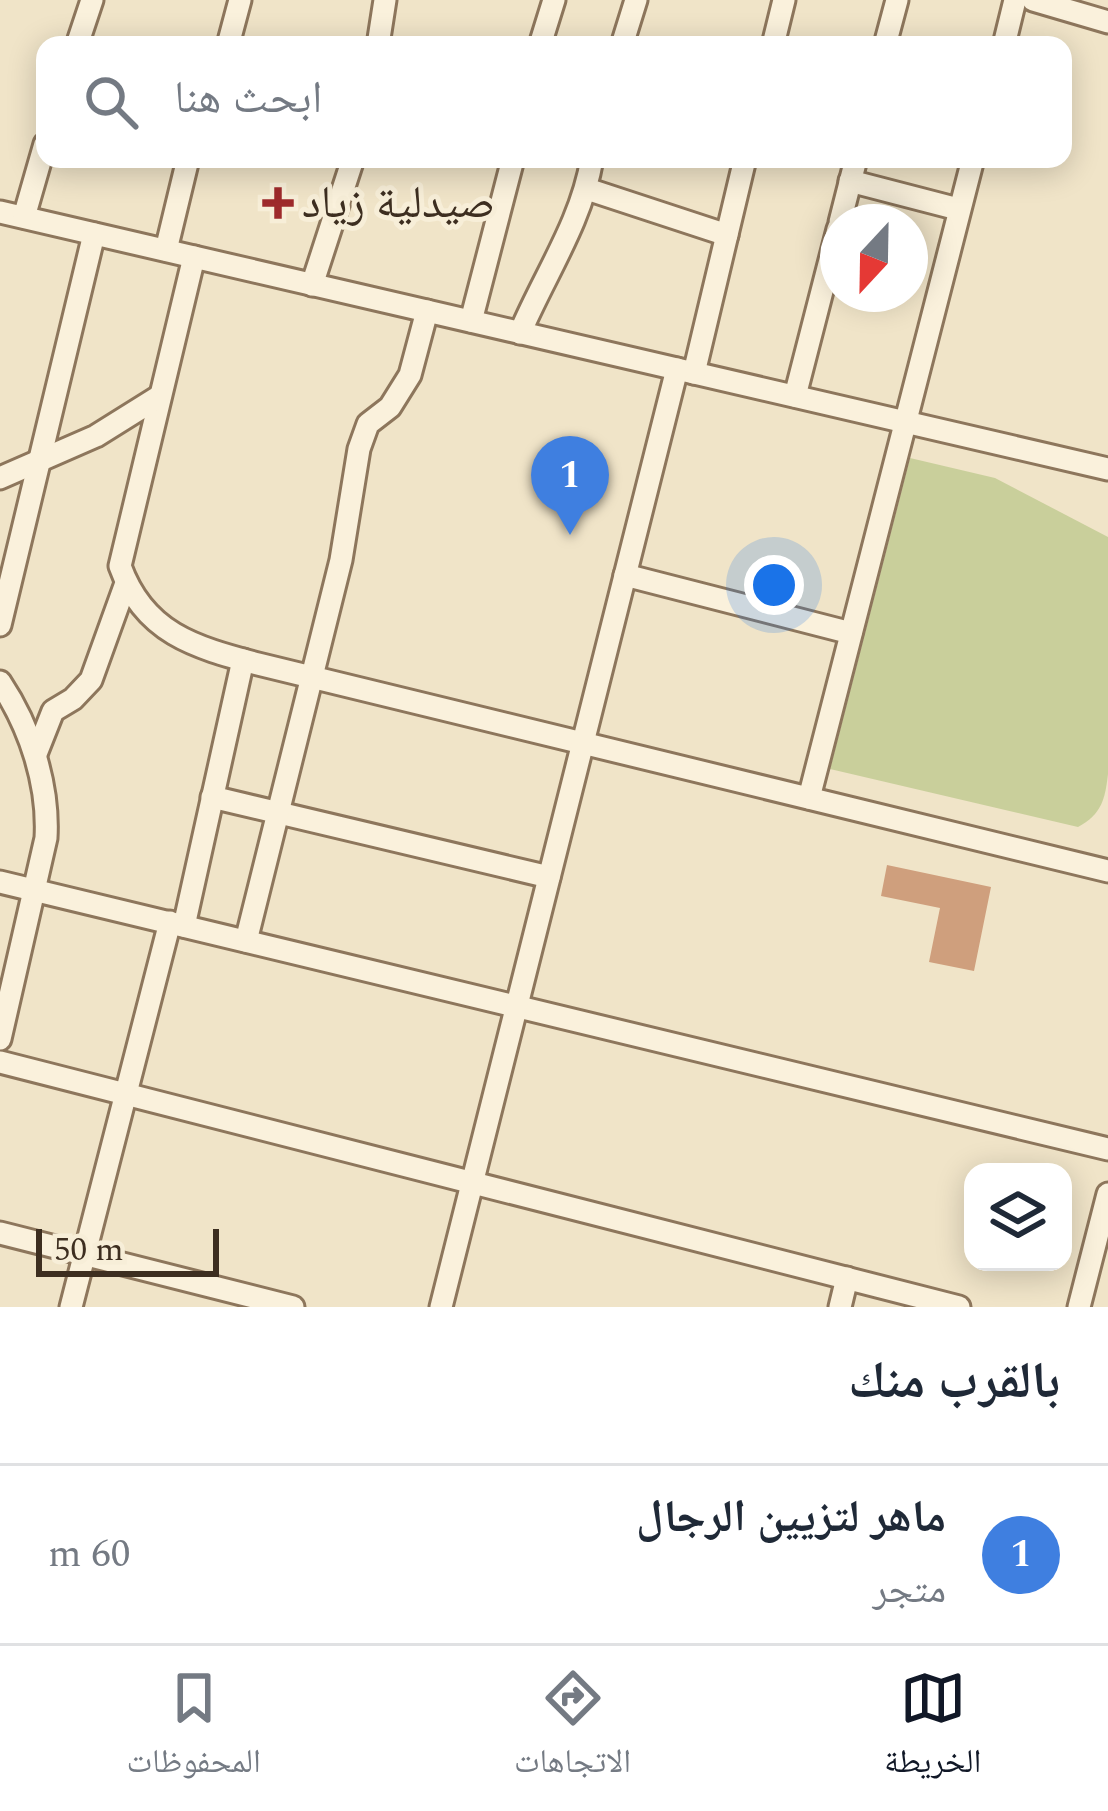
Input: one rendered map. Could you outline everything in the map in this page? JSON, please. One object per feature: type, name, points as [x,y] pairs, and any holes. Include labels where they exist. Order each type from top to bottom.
[{"type":"street","points":[[80,36],[92,0]]},
{"type":"street","points":[[230,36],[240,0]]},
{"type":"street","points":[[379,36],[385,0]]},
{"type":"street","points":[[543,36],[554,0]]},
{"type":"street","points":[[625,36],[636,0]]},
{"type":"street","points":[[775,36],[784,0]]},
{"type":"street","points":[[888,36],[897,0]]},
{"type":"street","points":[[1006,36],[1015,0]]},
{"type":"street","points":[[1033,0],[1108,22]]},
{"type":"street","points":[[23,217],[38,168]]},
{"type":"street","points":[[166,250],[186,168]]},
{"type":"street","points":[[312,285],[350,168]]},
{"type":"street","points":[[471,321],[510,168]]},
{"type":"street","points":[[520,333],[537,292],[562,253],[590,168]]},
{"type":"street","points":[[441,1307],[626,575],[744,168]]},
{"type":"street","points":[[809,798],[970,168]]},
{"type":"street","points":[[844,204],[853,170],[958,208]]},
{"type":"street","points":[[587,189],[727,235]]},
{"type":"street","points":[[0,212],[1108,469]]},
{"type":"street","points":[[0,625],[94,234]]},
{"type":"street","points":[[194,257],[120,566],[144,613],[182,640],[242,660],[1108,871]]},
{"type":"street","points":[[795,396],[820,299]]},
{"type":"street","points":[[247,941],[341,560],[359,448],[368,424],[390,407],[410,375],[427,311]]},
{"type":"street","points":[[0,478],[96,436],[160,396]]},
{"type":"street","points":[[626,575],[851,633]]},
{"type":"street","points":[[35,754],[53,711],[91,680],[126,583]]},
{"type":"street","points":[[71,1307],[125,1094],[212,797],[242,660]]},
{"type":"street","points":[[0,682],[22,715],[47,814],[0,1039]]},
{"type":"street","points":[[212,797],[549,877]]},
{"type":"street","points":[[0,882],[1108,1149]]},
{"type":"street","points":[[0,1062],[959,1307]]},
{"type":"street","points":[[1078,1307],[1108,1194]]},
{"type":"street","points":[[0,1233],[293,1307]]},
{"type":"street","points":[[839,1307],[847,1278]]},
{"type":"green space","points":[[910,458],[995,478],[1108,537],[1108,774],[1101,805],[1078,827],[830,769]]},
{"type":"building","points":[[887,865],[991,887],[974,971],[929,962],[940,908],[881,896]]},
{"type":"place","name":"صيدلية زياد","points":[[278,203]]},
{"type":"place","name":"ماهر لتزيين الرجال","points":[[570,535]]}]
